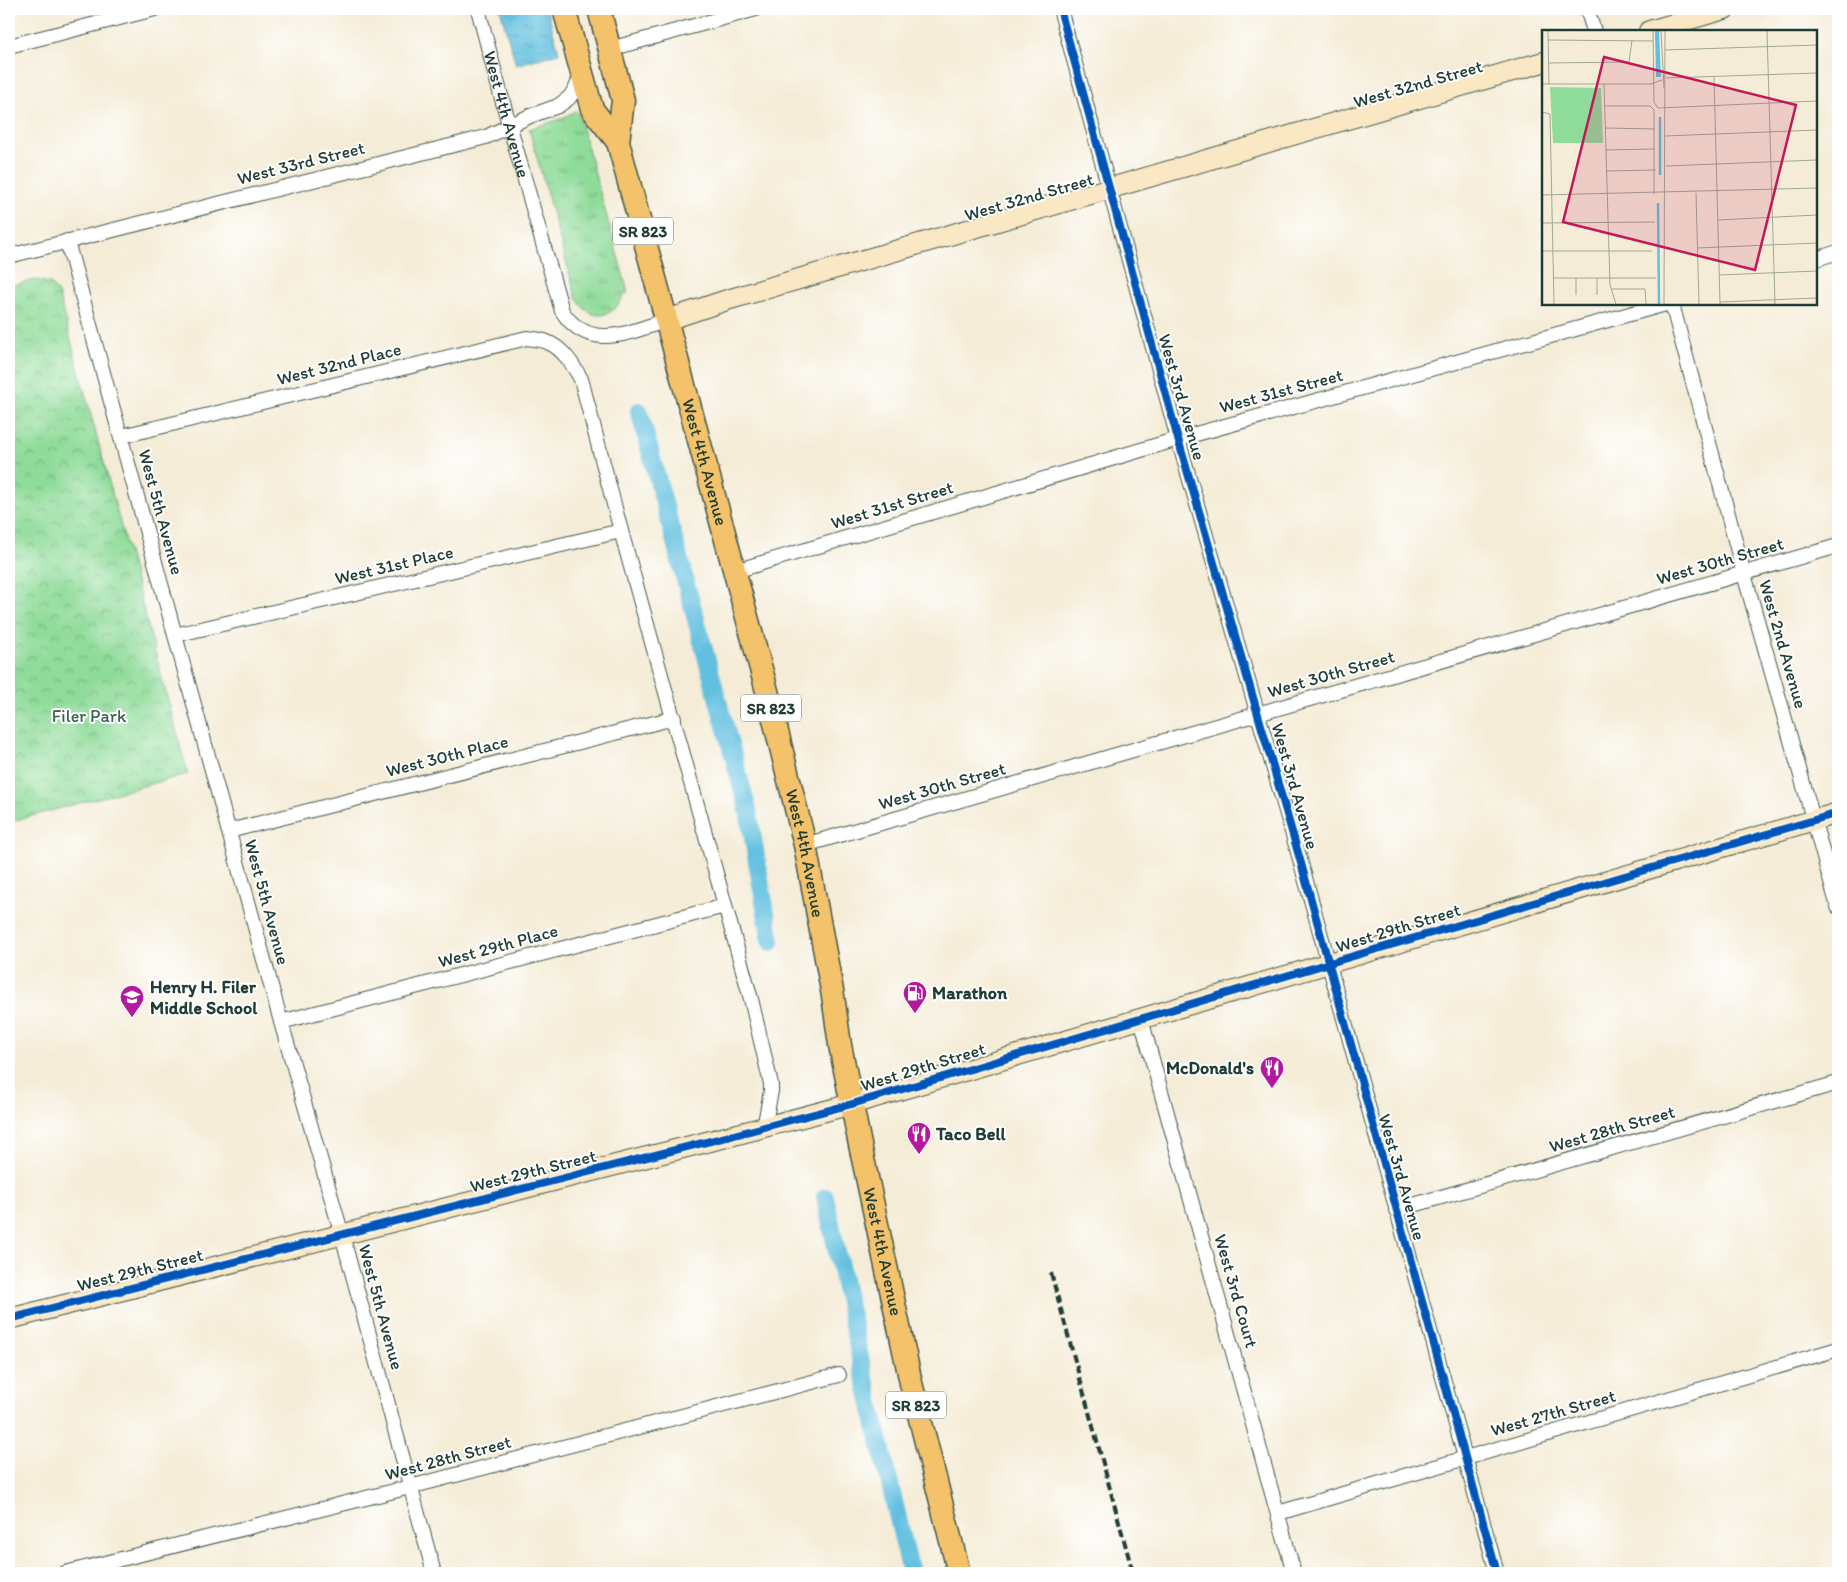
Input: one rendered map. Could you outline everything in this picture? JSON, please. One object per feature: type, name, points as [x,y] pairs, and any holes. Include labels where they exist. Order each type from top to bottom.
[{"type":"main road","name":"West 4th Avenue","points":[[564,9],[592,109],[618,142]]},
{"type":"main road","name":"West 4th Avenue","points":[[599,9],[623,100],[618,142],[767,691],[805,845],[852,1104],[911,1383],[959,1573]]},
{"type":"street","points":[[9,46],[155,9]]},
{"type":"street","name":"West 4th Avenue","points":[[478,9],[562,311],[578,329]]},
{"type":"street","points":[[610,49],[756,9]]},
{"type":"street","name":"West 3rd Avenue","points":[[1060,9],[1178,439],[1259,714],[1497,1573]]},
{"type":"street","points":[[1588,9],[1594,30]]},
{"type":"street","points":[[1652,30],[1725,9]]},
{"type":"street","name":"West 32nd Street","points":[[578,329],[601,337],[635,331],[727,300],[1542,62]]},
{"type":"street","name":"West 33rd Street","points":[[9,256],[486,137],[530,116],[558,106],[569,98],[576,88],[582,73]]},
{"type":"street","name":"West 5th Avenue","points":[[67,241],[434,1573]]},
{"type":"street","points":[[1817,259],[1838,252]]},
{"type":"street","name":"West 31st Street","points":[[735,571],[1178,439],[1662,305]]},
{"type":"street","name":"West 2nd Avenue","points":[[1672,305],[1744,574],[1838,907]]},
{"type":"street","name":"West 32nd Place","points":[[122,436],[527,338],[547,342],[563,353],[573,363],[581,379],[621,531]]},
{"type":"street","points":[[621,531],[751,1000],[771,1091],[764,1128]]},
{"type":"street","name":"West 31st Place","points":[[175,635],[621,531]]},
{"type":"street","name":"West 30th Street","points":[[805,845],[1838,546]]},
{"type":"street","name":"West 30th Place","points":[[229,831],[674,718]]},
{"type":"street","name":"West 29th Street","points":[[9,1319],[764,1128],[852,1104],[1838,813]]},
{"type":"street","name":"West 29th Place","points":[[281,1022],[725,906]]},
{"type":"street","name":"West 3rd Court","points":[[1141,1019],[1294,1573]]},
{"type":"street","name":"West 28th Street","points":[[1396,1210],[1838,1083]]},
{"type":"street","name":"West 27th Street","points":[[1278,1514],[1838,1349]]},
{"type":"street","name":"West 28th Street","points":[[65,1573],[410,1487],[839,1375]]},
{"type":"green space","points":[[576,111],[627,289],[627,294],[624,294],[620,303],[614,309],[601,315],[588,311],[576,297],[529,129],[560,119]]},
{"type":"green space","name":"Filer Park","points":[[35,280],[50,283],[58,293],[188,774],[9,822],[9,286]]},
{"type":"water","points":[[500,9],[547,9],[559,53],[516,65]]},
{"type":"waterway","points":[[639,411],[748,810],[771,942]]},
{"type":"waterway","points":[[825,1197],[863,1371],[911,1573]]},
{"type":"railway","points":[[1051,1273],[1133,1573]]},
{"type":"cycle path","points":[[1060,9],[1178,439],[1299,856],[1497,1573]]},
{"type":"cycle path","points":[[9,1319],[852,1104],[1838,813]]},
{"type":"place","name":"Marathon","points":[[915,1014]]},
{"type":"place","name":"Henry H. Filer Middle School","points":[[132,1018]]},
{"type":"place","name":"McDonald's","points":[[1272,1089]]},
{"type":"place","name":"Taco Bell","points":[[919,1155]]}]
